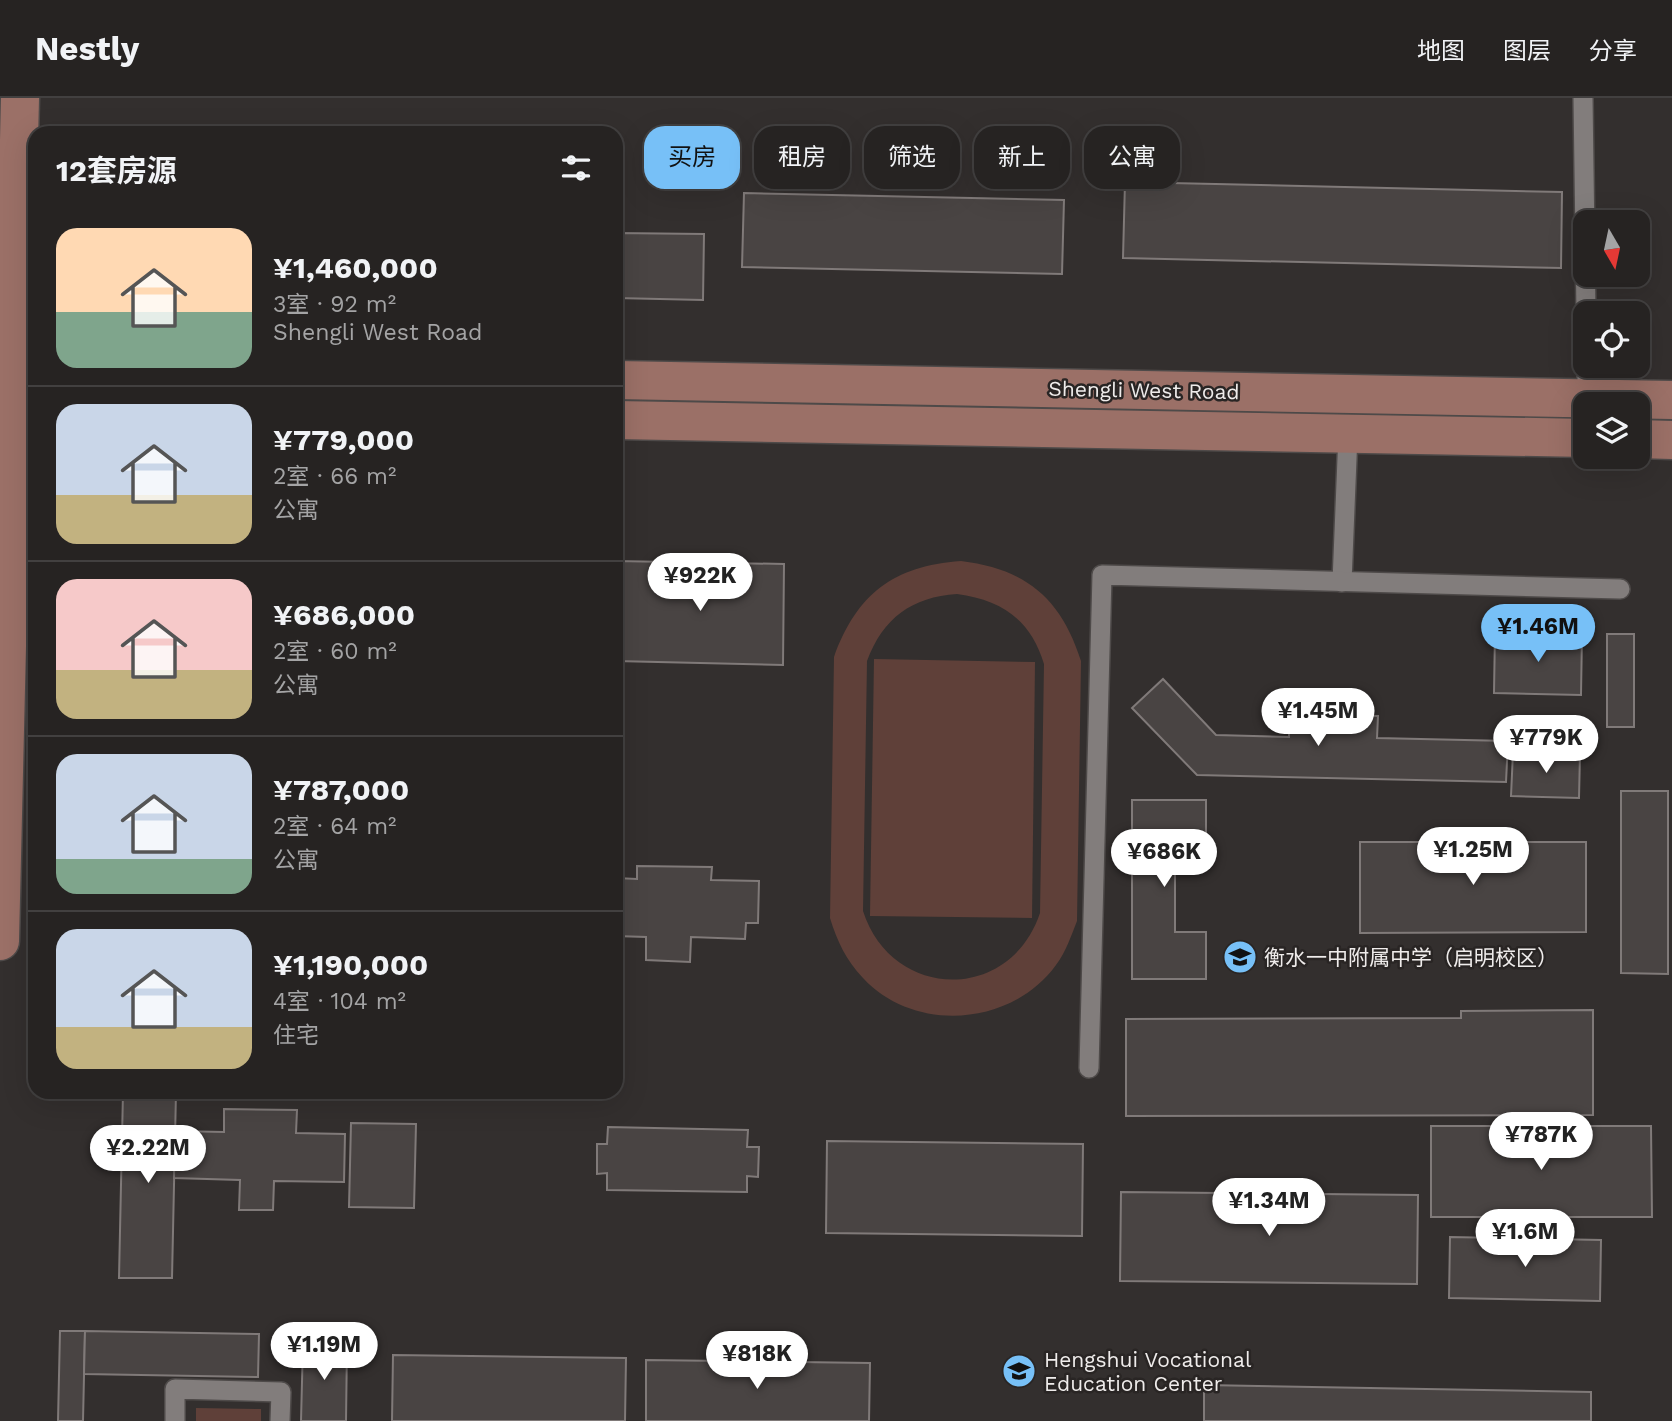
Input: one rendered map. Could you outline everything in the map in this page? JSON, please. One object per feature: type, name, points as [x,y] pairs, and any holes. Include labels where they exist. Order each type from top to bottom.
[{"type":"main road","points":[[0,942],[16,409],[20,98]]},
{"type":"main road","name":"Shengli West Road","points":[[623,380],[1587,382],[1672,400]]},
{"type":"main road","name":"Shengli West Road","points":[[623,420],[1573,438]]},
{"type":"main road","points":[[1650,439],[1672,440]]},
{"type":"lane","points":[[1583,98],[1586,301]]},
{"type":"lane","points":[[1342,582],[1348,433]]},
{"type":"lane","points":[[1089,1068],[1102,575],[1620,589]]},
{"type":"lane","points":[[174,1421],[175,1389],[281,1392],[280,1421]]},
{"type":"shaded area","points":[[961,561],[984,565],[1004,571],[1038,590],[1063,620],[1081,661],[1077,921],[1060,960],[1037,985],[1015,1001],[989,1011],[962,1015],[935,1015],[909,1008],[884,996],[863,978],[847,957],[830,918],[834,657],[843,635],[866,600],[897,577],[937,564]],"holes":[[[957,594],[1001,607],[1023,624],[1044,664],[1040,913],[1025,942],[1004,963],[978,976],[951,979],[924,975],[899,962],[878,941],[863,911],[867,661],[881,633],[913,605],[941,596]]]},
{"type":"shaded area","points":[[874,659],[1035,662],[1032,918],[870,916]]},
{"type":"shaded area","points":[[196,1408],[261,1409],[261,1421],[196,1421]]},
{"type":"building","points":[[1180,183],[1562,192],[1561,268],[1123,258],[1125,189],[1180,189]]},
{"type":"building","points":[[744,193],[1064,200],[1062,274],[742,267]]},
{"type":"building","points":[[623,233],[704,234],[703,300],[623,298]]},
{"type":"building","points":[[623,561],[784,564],[783,665],[623,661]]},
{"type":"building","points":[[1495,632],[1582,634],[1581,695],[1494,693]]},
{"type":"building","points":[[1607,634],[1634,634],[1634,727],[1607,727]]},
{"type":"building","points":[[1163,679],[1216,735],[1289,737],[1289,714],[1378,716],[1377,738],[1508,741],[1506,782],[1197,775],[1132,708]]},
{"type":"building","points":[[1513,752],[1580,753],[1579,798],[1511,796]]},
{"type":"building","points":[[1621,791],[1668,791],[1668,974],[1621,973]]},
{"type":"building","points":[[1132,800],[1206,800],[1206,855],[1175,855],[1175,932],[1206,932],[1206,979],[1132,979]]},
{"type":"building","points":[[1360,842],[1586,842],[1586,932],[1360,933]]},
{"type":"building","points":[[637,866],[712,867],[711,880],[759,881],[758,923],[746,923],[745,939],[691,937],[690,962],[646,960],[646,937],[623,936],[623,878],[637,879]]},
{"type":"building","points":[[1593,1010],[1593,1115],[1126,1116],[1126,1019],[1461,1018],[1461,1011]]},
{"type":"building","points":[[123,1099],[176,1099],[172,1278],[119,1278]]},
{"type":"building","points":[[224,1109],[297,1110],[296,1133],[345,1134],[344,1182],[274,1181],[273,1210],[239,1210],[240,1180],[174,1178],[175,1131],[224,1132]]},
{"type":"building","points":[[351,1123],[416,1124],[414,1208],[349,1207]]},
{"type":"building","points":[[1431,1126],[1651,1126],[1652,1217],[1431,1217]]},
{"type":"building","points":[[608,1127],[748,1130],[747,1147],[759,1147],[758,1177],[747,1176],[747,1192],[607,1190],[607,1173],[597,1174],[597,1144],[607,1144]]},
{"type":"building","points":[[827,1141],[1083,1144],[1082,1236],[826,1233]]},
{"type":"building","points":[[1121,1192],[1418,1195],[1417,1284],[1120,1281]]},
{"type":"building","points":[[1450,1237],[1601,1240],[1600,1301],[1449,1298]]},
{"type":"building","points":[[60,1331],[85,1331],[83,1421],[58,1421]]},
{"type":"building","points":[[85,1331],[259,1334],[258,1377],[84,1374]]},
{"type":"building","points":[[303,1343],[347,1344],[346,1421],[301,1421]]},
{"type":"building","points":[[393,1355],[626,1358],[625,1421],[392,1421]]},
{"type":"building","points":[[646,1360],[870,1363],[869,1421],[646,1421]]},
{"type":"building","points":[[1204,1385],[1591,1392],[1591,1421],[1204,1421]]},
{"type":"place","name":"衡水一中附属中学（启明校区）","points":[[1240,957]]},
{"type":"place","name":"Hengshui Vocational Education Center","points":[[1019,1371]]}]
